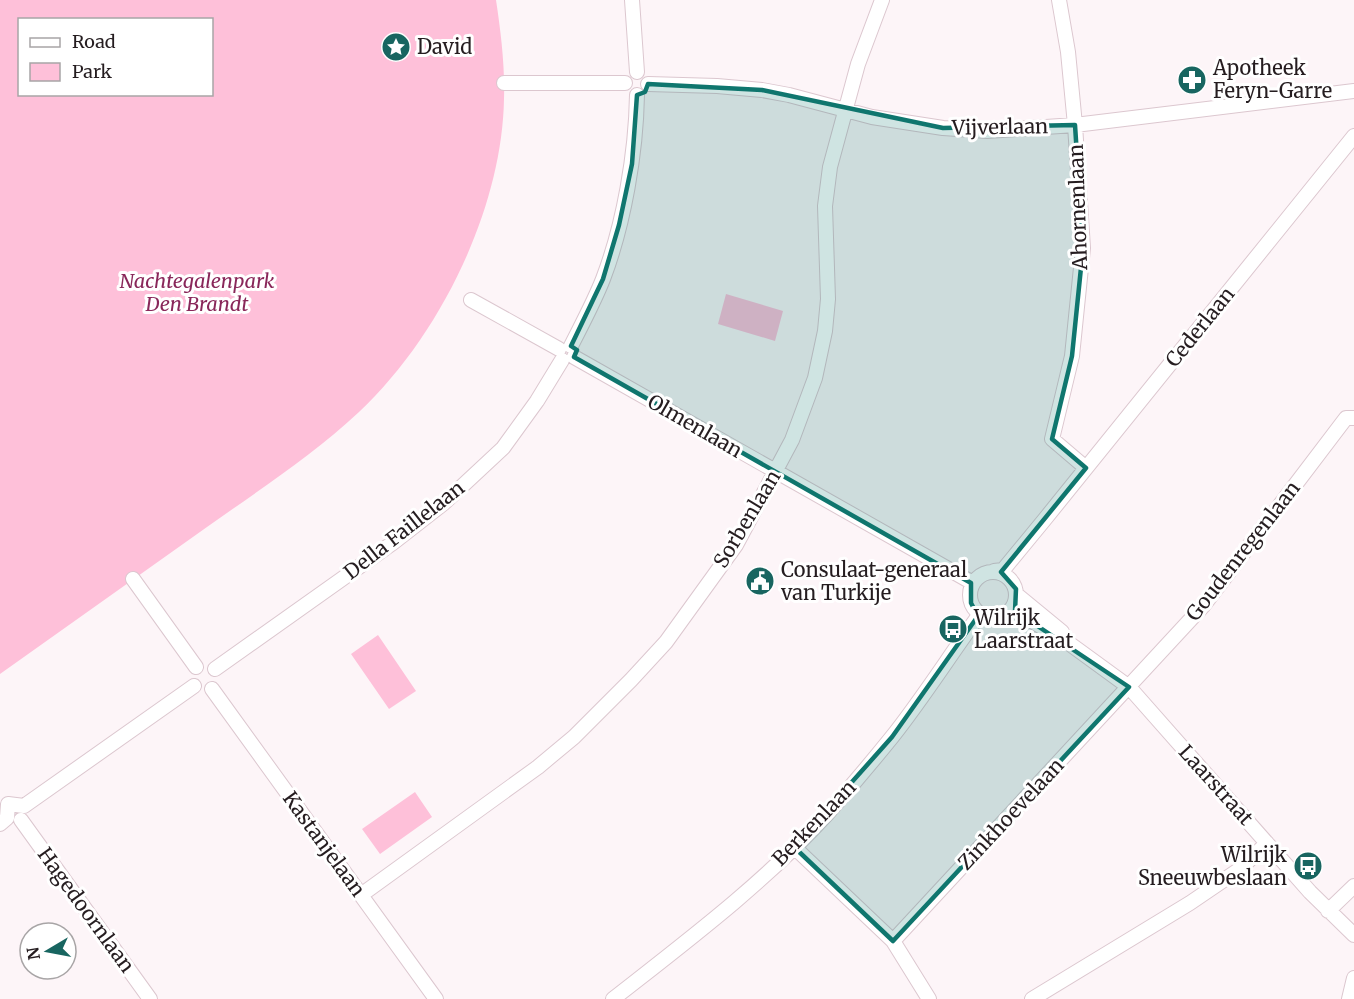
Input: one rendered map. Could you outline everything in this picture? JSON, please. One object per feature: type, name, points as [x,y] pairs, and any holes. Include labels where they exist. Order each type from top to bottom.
[{"type":"street","points":[[632,0],[637,72]]},
{"type":"street","name":"Sorbenlaan","points":[[361,895],[538,767],[574,737],[666,642],[736,545],[776,472],[806,407],[815,378],[825,332],[828,299],[825,206],[830,167],[858,64],[882,0]]},
{"type":"street","name":"Ahornenlaan","points":[[1059,0],[1068,52],[1083,248],[1072,356],[1052,439],[1086,468]]},
{"type":"street","points":[[637,72],[645,76],[648,84],[642,93],[637,95],[627,89],[625,83],[627,77],[637,72]]},
{"type":"street","points":[[504,83],[625,83]]},
{"type":"street","name":"Vijverlaan","points":[[648,84],[762,90],[913,124],[987,131],[1075,125],[1354,92]]},
{"type":"street","name":"Della Faillelaan","points":[[215,669],[394,542],[444,503],[503,448],[537,401],[567,353],[603,279],[619,225],[632,164],[637,95]]},
{"type":"street","name":"Cederlaan","points":[[994,572],[1003,570],[1354,136]]},
{"type":"street","name":"Olmenlaan","points":[[471,300],[973,583]]},
{"type":"street","name":"Goudenregenlaan","points":[[1129,687],[1204,605],[1346,418],[1354,418]]},
{"type":"street","name":"Cederlaan","points":[[1010,579],[1009,573],[1045,519]]},
{"type":"street","points":[[994,572],[1005,574],[1010,579],[1017,595],[1007,615],[993,619],[975,610],[970,597],[973,583],[984,574],[994,572]]},
{"type":"street","points":[[133,579],[196,667]]},
{"type":"street","name":"Laarstraat","points":[[1017,595],[1060,628],[1070,644]]},
{"type":"street","name":"Laarstraat","points":[[1012,609],[1070,644],[1129,687],[1328,911],[1353,930]]},
{"type":"street","name":"Berkenlaan","points":[[613,999],[681,945],[794,847],[827,814],[892,737],[980,614]]},
{"type":"street","points":[[206,664],[215,669],[218,680],[212,689],[202,691],[194,686],[191,677],[196,667],[206,664]]},
{"type":"street","points":[[0,792],[8,804],[24,806],[194,686]]},
{"type":"street","name":"Zinkhoevelaan","points":[[893,941],[1129,687]]},
{"type":"street","name":"Kastanjelaan","points":[[212,689],[436,999]]},
{"type":"street","points":[[8,804],[3,821],[21,820],[24,806]]},
{"type":"street","name":"Hagedoornlaan","points":[[21,820],[150,999]]},
{"type":"street","points":[[1032,999],[1240,869],[1268,843]]},
{"type":"street","points":[[794,847],[893,941],[930,999]]},
{"type":"street","points":[[1328,911],[1354,886]]},
{"type":"street","points":[[1348,999],[1354,978]]},
{"type":"highlighted area","points":[[648,84],[762,90],[943,128],[1075,125],[1083,248],[1072,356],[1052,439],[1086,468],[1001,572],[1016,589],[1015,611],[1129,687],[893,941],[794,847],[892,737],[978,616],[971,603],[971,583],[574,357],[577,350],[571,346],[603,279],[619,225],[632,164],[637,95],[645,92]]},
{"type":"green space","name":"Nachtegalenpark Den Brandt","points":[[0,0],[496,0],[504,74],[500,141],[492,184],[461,269],[440,309],[388,382],[341,428],[266,486],[0,674]]},
{"type":"green space","points":[[726,294],[783,311],[775,341],[718,324]]},
{"type":"green space","points":[[378,635],[416,691],[389,709],[351,654]]},
{"type":"green space","points":[[415,792],[432,817],[380,854],[362,829]]},
{"type":"place","name":"David","points":[[396,47]]},
{"type":"place","name":"Apotheek Feryn-Garre","points":[[1192,80]]},
{"type":"place","name":"Consulaat-generaal van Turkije","points":[[760,581]]},
{"type":"place","name":"Wilrijk Laarstraat","points":[[953,629]]},
{"type":"place","name":"Wilrijk Sneeuwbeslaan","points":[[1308,866]]}]
